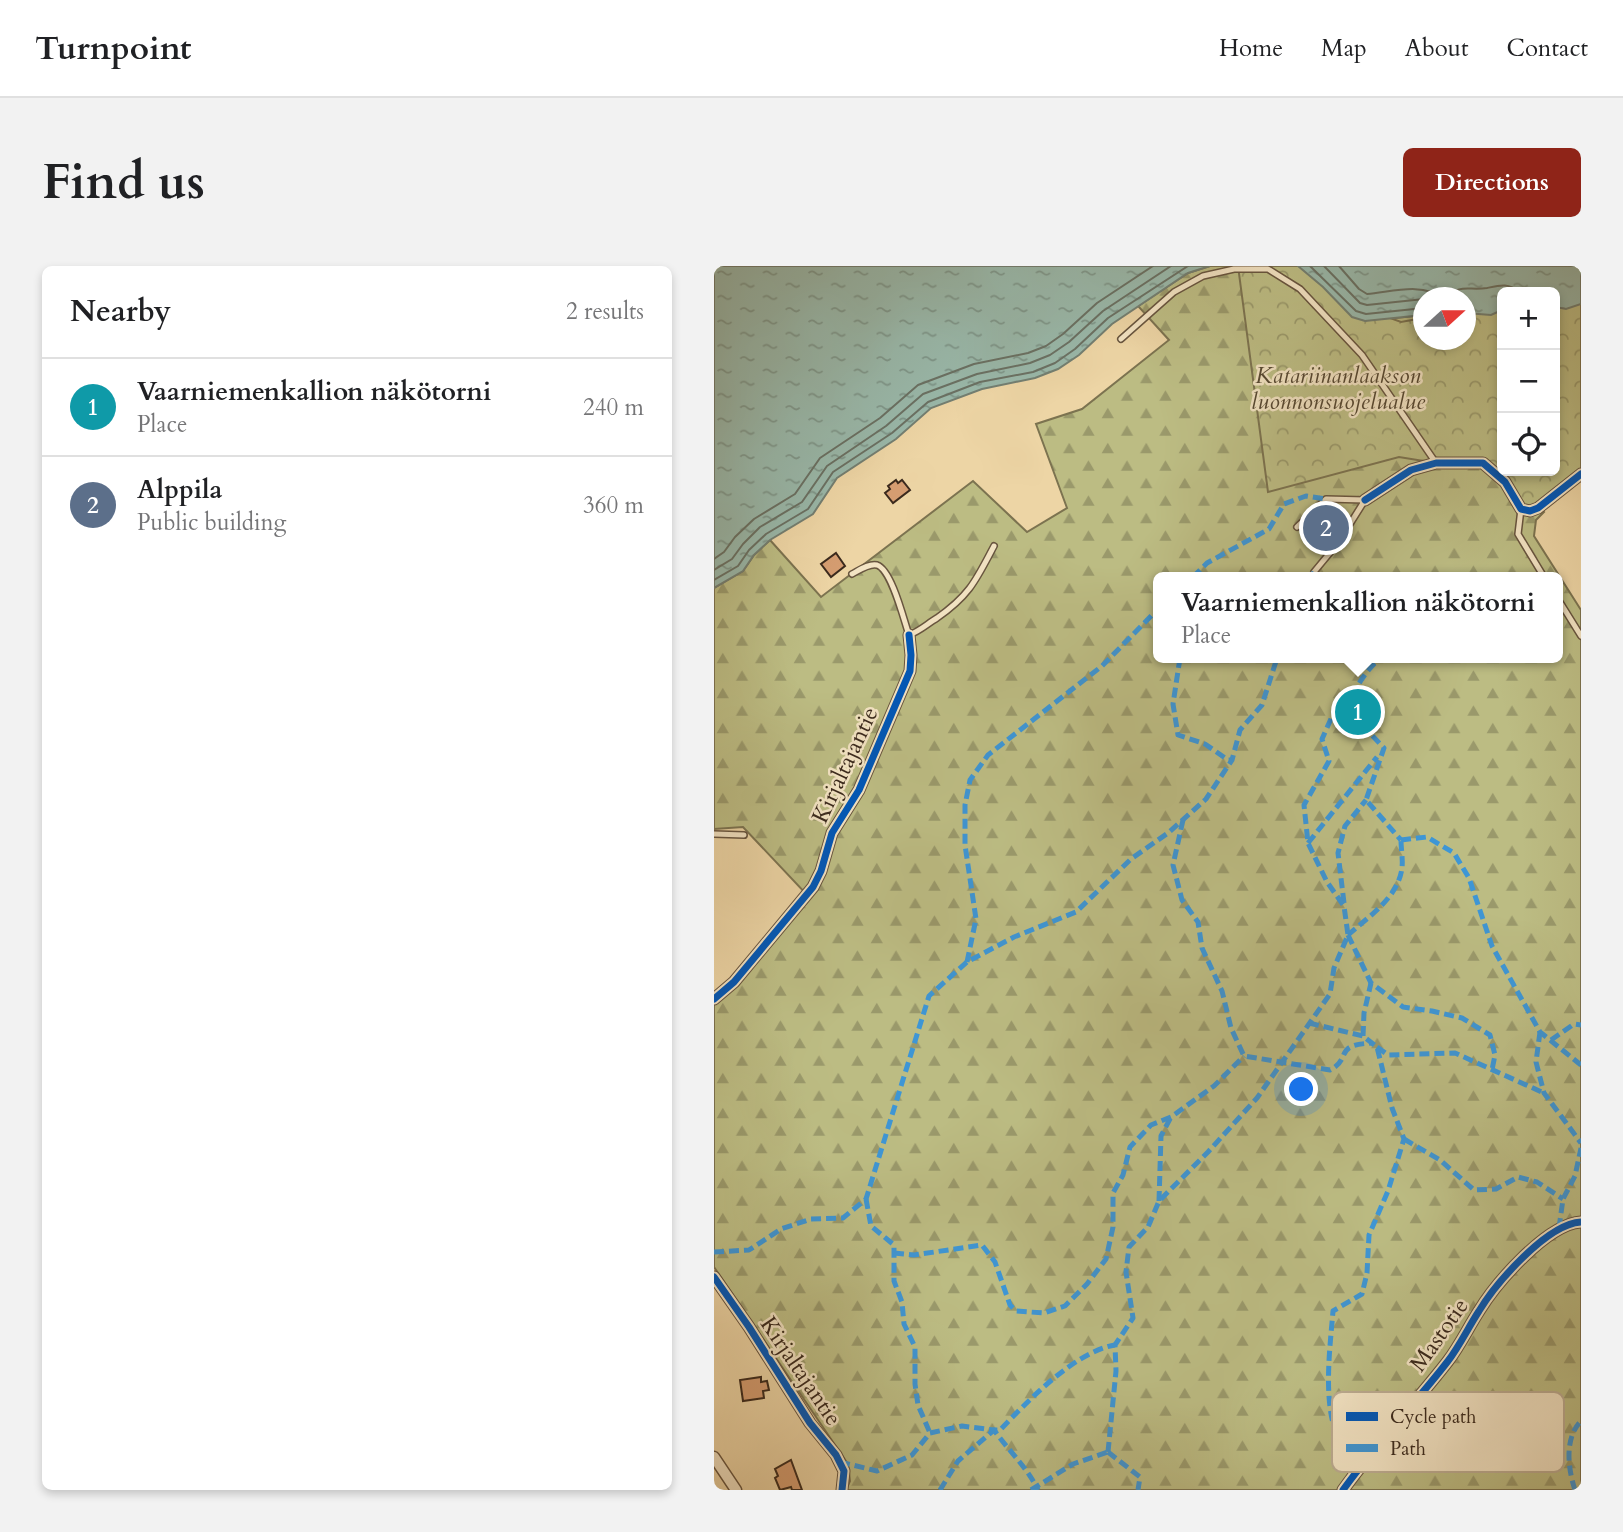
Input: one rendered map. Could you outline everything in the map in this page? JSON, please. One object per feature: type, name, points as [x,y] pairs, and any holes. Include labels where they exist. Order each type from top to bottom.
[{"type":"street","points":[[1365,500],[1411,470],[1436,463],[1483,463],[1505,482],[1521,509],[1530,511],[1538,508],[1581,474]]},
{"type":"street","name":"Kirjaltajantie","points":[[714,999],[734,982],[813,887],[821,872],[832,833],[859,790],[910,671],[909,635]]},
{"type":"street","name":"Mastotie","points":[[1423,1392],[1462,1342],[1480,1309],[1533,1248],[1559,1228],[1569,1223],[1581,1222]]},
{"type":"street","name":"Kirjaltajantie","points":[[714,1277],[810,1423],[836,1455],[844,1471],[842,1490]]},
{"type":"street","points":[[714,1457],[736,1490]]},
{"type":"street","name":"Mastotie","points":[[1343,1490],[1356,1472]]},
{"type":"lane","points":[[1121,340],[1174,292],[1203,276],[1234,269],[1268,269],[1300,289],[1362,355],[1436,463]]},
{"type":"lane","points":[[1297,527],[1326,499],[1365,500]]},
{"type":"lane","points":[[1314,572],[1338,543],[1365,500]]},
{"type":"lane","points":[[1521,509],[1518,534],[1541,572]]},
{"type":"lane","points":[[852,574],[870,565],[877,565],[884,570],[891,582],[909,635],[920,631],[963,599],[974,585],[994,546]]},
{"type":"lane","points":[[1563,607],[1581,636]]},
{"type":"lane","points":[[714,834],[744,835]]},
{"type":"green space","points":[[1210,266],[1298,266],[1369,321],[1413,316],[1413,350],[1469,350],[1497,453],[1497,476],[1507,476],[1544,512],[1536,520],[1534,536],[1557,572],[1153,572],[1153,663],[1563,663],[1563,582],[1581,610],[1581,1490],[846,1490],[850,1481],[848,1464],[714,1267],[714,1004],[733,988],[810,898],[743,827],[714,829],[714,588],[743,571],[754,555],[770,540],[821,597],[973,481],[1027,532],[1067,508],[1036,424],[1082,409],[1169,340],[1138,306],[1188,273]]},
{"type":"green space","name":"Katariinanlaakson luonnonsuojelualue","points":[[1238,266],[1300,266],[1346,302],[1401,322],[1413,320],[1413,350],[1476,350],[1476,307],[1497,302],[1497,476],[1560,476],[1560,287],[1581,266],[1581,474],[1530,511],[1483,463],[1436,463],[1399,457],[1268,492]]},
{"type":"water","points":[[714,266],[1210,266],[1188,273],[1112,324],[1079,355],[1058,369],[1035,378],[982,389],[931,408],[896,439],[837,478],[813,514],[770,540],[754,555],[743,571],[714,588]]},
{"type":"water","points":[[1298,266],[1581,266],[1581,304],[1566,309],[1560,308],[1560,287],[1497,287],[1497,312],[1491,315],[1476,314],[1476,287],[1413,287],[1413,316],[1365,321],[1352,317]]},
{"type":"building","points":[[896,480],[898,483],[902,480],[910,490],[893,503],[885,493],[890,489],[888,486]]},
{"type":"building","points":[[1318,518],[1337,524],[1334,538],[1314,532]]},
{"type":"building","points":[[836,553],[845,566],[831,577],[821,564]]},
{"type":"building","points":[[761,1377],[761,1382],[767,1381],[769,1390],[763,1391],[764,1398],[743,1401],[740,1380]]},
{"type":"building","points":[[791,1460],[802,1490],[792,1490],[791,1487],[780,1490],[775,1469]]},
{"type":"marked path","points":[[1198,572],[1207,563],[1269,529],[1284,504],[1306,496],[1326,499]]},
{"type":"marked path","points":[[967,962],[976,919],[965,845],[965,805],[970,780],[988,755],[1102,666],[1153,614]]},
{"type":"marked path","points":[[1179,663],[1173,704],[1178,735],[1205,744],[1232,760]]},
{"type":"marked path","points":[[714,1252],[749,1250],[781,1229],[811,1219],[843,1218],[866,1199],[929,996],[967,962],[1014,937],[1076,912],[1131,859],[1168,833],[1206,799],[1232,760],[1240,730],[1262,705],[1275,663]]},
{"type":"marked path","points":[[1349,711],[1360,682],[1375,663]]},
{"type":"marked path","points":[[1108,1452],[1116,1371],[1115,1345],[1133,1318],[1126,1272],[1129,1247],[1148,1227],[1159,1201],[1257,1098],[1330,994],[1334,968],[1348,935],[1344,906],[1327,882],[1308,843],[1304,805],[1329,761],[1322,739],[1338,703],[1384,748],[1366,800],[1401,840]]},
{"type":"marked path","points":[[1308,843],[1377,757]]},
{"type":"marked path","points":[[1344,903],[1338,853],[1345,826],[1366,800]]},
{"type":"marked path","points":[[1183,820],[1173,865],[1182,900],[1198,922],[1202,948],[1222,991],[1231,1028],[1244,1056],[1330,1070],[1341,1061],[1347,1049],[1372,1043]]},
{"type":"marked path","points":[[1401,840],[1427,837],[1454,853],[1469,878],[1492,946],[1540,1032],[1581,1065]]},
{"type":"marked path","points":[[1348,935],[1381,906],[1395,888],[1402,868],[1401,840]]},
{"type":"marked path","points":[[1348,935],[1371,983],[1403,1007],[1462,1018],[1490,1035],[1495,1055],[1492,1070]]},
{"type":"marked path","points":[[1363,1036],[1364,1013],[1371,983]]},
{"type":"marked path","points":[[1309,1023],[1363,1036],[1377,1047],[1392,1108],[1404,1139],[1388,1191],[1369,1235],[1367,1273],[1362,1294],[1333,1311],[1328,1380],[1332,1419]]},
{"type":"marked path","points":[[1551,1040],[1574,1024],[1581,1025]]},
{"type":"marked path","points":[[1540,1032],[1536,1062],[1544,1093],[1581,1143]]},
{"type":"marked path","points":[[1377,1047],[1388,1055],[1455,1053],[1544,1093]]},
{"type":"marked path","points":[[894,1253],[914,1255],[982,1245],[995,1262],[1010,1305],[1016,1311],[1044,1313],[1065,1306],[1087,1284],[1106,1259],[1113,1227],[1113,1193],[1123,1175],[1130,1147],[1151,1125],[1171,1117],[1214,1086],[1244,1056]]},
{"type":"marked path","points":[[1159,1201],[1161,1136],[1171,1117]]},
{"type":"marked path","points":[[1404,1139],[1440,1160],[1474,1190],[1496,1189],[1518,1177],[1537,1182],[1563,1199]]},
{"type":"marked path","points":[[1559,1228],[1563,1199],[1575,1176],[1581,1148]]},
{"type":"marked path","points":[[866,1199],[871,1226],[894,1245],[894,1281],[902,1302],[904,1324],[915,1347],[918,1405],[930,1433]]},
{"type":"marked path","points":[[940,1490],[958,1461],[994,1430],[1000,1430],[1053,1379],[1084,1357],[1115,1345]]},
{"type":"marked path","points":[[1575,1490],[1569,1454],[1572,1436],[1581,1421]]},
{"type":"marked path","points":[[840,1462],[877,1471],[912,1455],[930,1433],[962,1426],[994,1430],[1038,1490]]},
{"type":"marked path","points":[[1108,1452],[1140,1477],[1138,1490]]},
{"type":"marked path","points":[[1031,1490],[1073,1464],[1108,1452]]},
{"type":"cycle path","points":[[1365,500],[1411,470],[1436,463],[1483,463],[1505,482],[1521,509],[1530,511],[1538,508],[1581,474]]},
{"type":"cycle path","points":[[714,999],[734,982],[813,887],[821,871],[832,833],[859,790],[910,671],[909,635]]},
{"type":"cycle path","points":[[1423,1392],[1448,1361],[1487,1299],[1510,1271],[1553,1233],[1581,1222]]},
{"type":"cycle path","points":[[714,1277],[810,1423],[836,1455],[844,1471],[842,1490]]},
{"type":"cycle path","points":[[1343,1490],[1357,1472]]},
{"type":"place","name":"Alppila","points":[[1326,528]]},
{"type":"place","name":"Vaarniemenkallion näkötorni","points":[[1358,712]]}]
